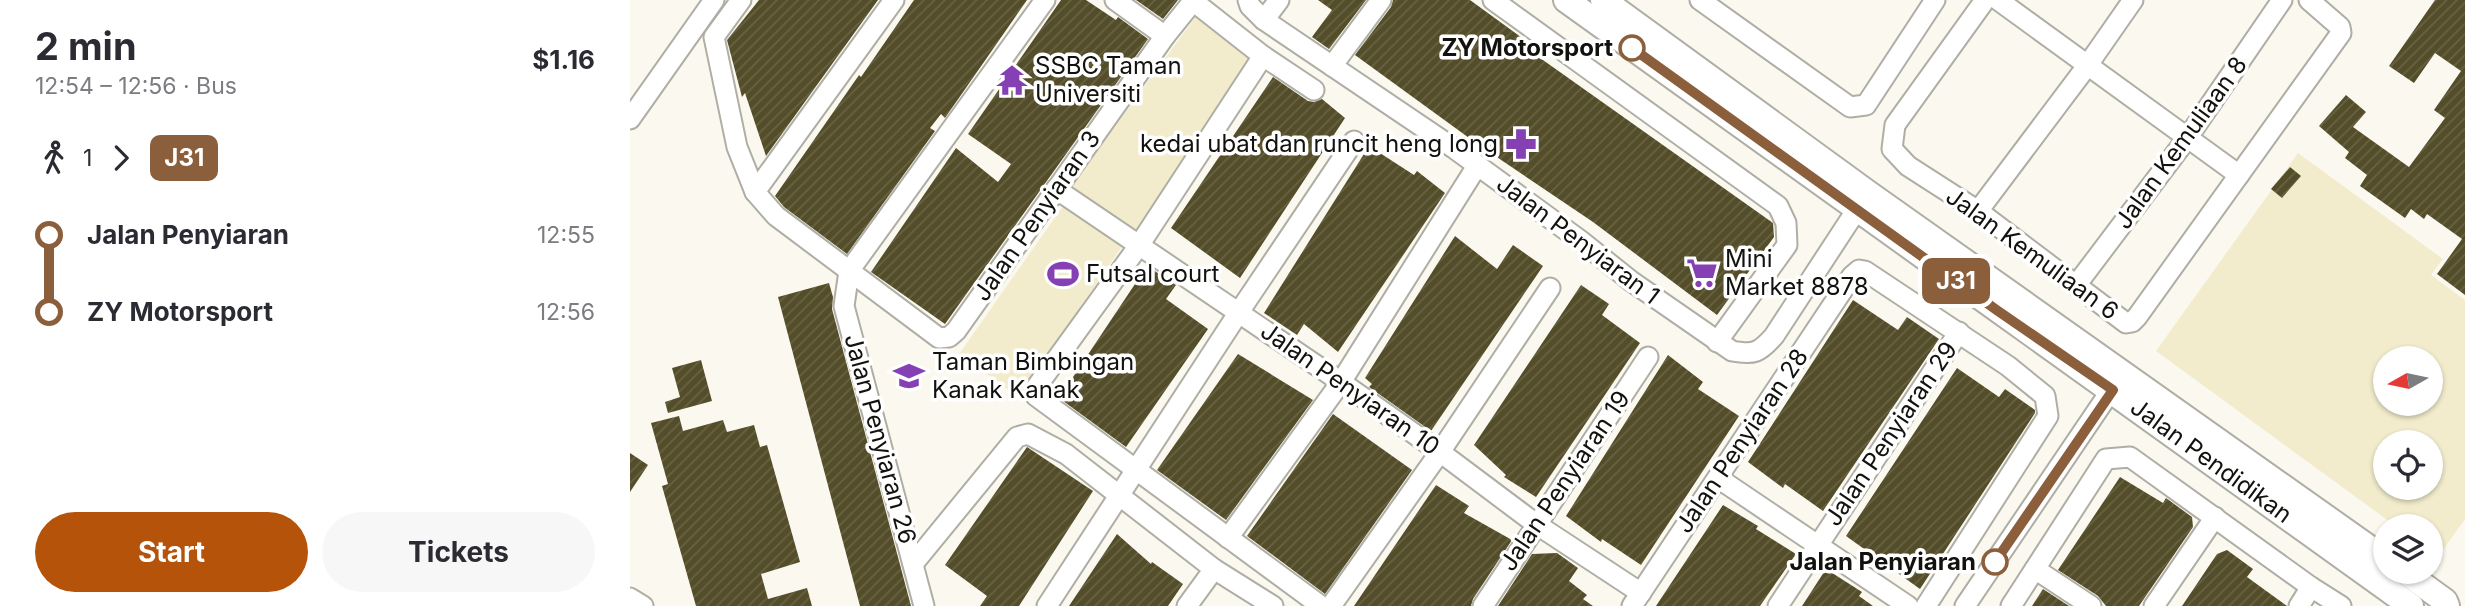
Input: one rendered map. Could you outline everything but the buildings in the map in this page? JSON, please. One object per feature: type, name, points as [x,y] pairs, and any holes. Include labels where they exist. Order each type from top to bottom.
[{"type":"main road","name":"Jalan Pendidikan","points":[[1566,0],[1863,201],[2117,382],[2411,606]]},
{"type":"main road","name":"Jalan Pendidikan","points":[[1603,0],[1863,201]]},
{"type":"main road","name":"Jalan Pendidikan","points":[[2117,382],[2373,551]]},
{"type":"main road","points":[[2422,584],[2445,601],[2447,606]]},
{"type":"street","points":[[630,119],[714,0]]},
{"type":"street","points":[[741,0],[714,37],[737,147],[755,192],[776,216],[849,271],[1045,0]]},
{"type":"street","points":[[755,192],[894,0]]},
{"type":"street","points":[[1115,0],[1165,36]]},
{"type":"street","points":[[1194,0],[1263,56],[1314,90]]},
{"type":"street","name":"Jalan Penyiaran 3","points":[[849,271],[939,338],[949,337],[956,331],[1165,36],[1194,0]]},
{"type":"street","name":"Jalan Penyiaran 1","points":[[1248,0],[1250,6],[1264,20],[1477,166],[1581,241],[1631,281],[1732,351],[1749,354],[1762,349],[1774,336],[1863,201]]},
{"type":"street","points":[[1264,20],[1279,0]]},
{"type":"street","points":[[1332,66],[1381,0]]},
{"type":"street","points":[[1493,0],[1778,206],[1786,223],[1787,245],[1717,342]]},
{"type":"street","points":[[1700,0],[1850,107],[1866,105],[1935,0]]},
{"type":"street","name":"Jalan Kemuliaan 6","points":[[1985,0],[1895,125],[1892,149],[1908,166],[1979,211],[2126,323],[2132,322],[2341,33],[2335,21],[2309,0]]},
{"type":"street","points":[[1998,0],[2239,175]]},
{"type":"street","points":[[1979,211],[2133,0]]},
{"type":"street","name":"Jalan Kemuliaan 8","points":[[2077,284],[2188,137],[2282,0]]},
{"type":"street","points":[[1263,56],[1140,244],[1035,389],[1036,396],[1321,606]]},
{"type":"street","points":[[1047,606],[1354,141]]},
{"type":"street","points":[[1228,538],[1341,382],[1477,166]]},
{"type":"street","name":"Jalan Penyiaran 10","points":[[1056,189],[1341,382],[1637,599]]},
{"type":"street","name":"Jalan Penyiaran 28","points":[[1637,599],[1858,270],[1865,271],[1959,332]]},
{"type":"street","name":"Jalan Penyiaran 26","points":[[849,271],[844,306],[924,606]]},
{"type":"street","points":[[1331,606],[1440,452],[1550,288]]},
{"type":"street","points":[[1926,606],[2048,416],[2045,396],[1959,332]]},
{"type":"street","name":"Jalan Penyiaran 29","points":[[1778,606],[1959,332]]},
{"type":"street","name":"Jalan Penyiaran 19","points":[[1483,606],[1648,357]]},
{"type":"street","points":[[1965,606],[2117,382]]},
{"type":"street","points":[[913,564],[1011,443],[1017,437],[1028,434],[1066,454],[1214,569],[1273,606]]},
{"type":"street","points":[[2011,606],[2106,459],[2130,457],[2311,587],[2342,606]]},
{"type":"street","points":[[1718,478],[1908,606]]},
{"type":"street","points":[[2154,606],[2215,517]]},
{"type":"street","points":[[1187,606],[1214,569]]},
{"type":"street","points":[[2035,569],[2091,606]]},
{"type":"street","points":[[2299,606],[2311,587]]},
{"type":"street","points":[[630,598],[643,606]]},
{"type":"shaded area","points":[[1197,15],[1253,58],[1136,230],[1070,188]]},
{"type":"shaded area","points":[[2298,153],[2443,259],[2431,275],[2465,300],[2465,519],[2443,550],[2443,514],[2379,514],[2156,351]]},
{"type":"shaded area","points":[[1063,206],[1123,245],[1018,397],[959,354]]},
{"type":"bus line","name":"J31","points":[[1632,48],[1998,311],[2113,390],[1995,562]]},
{"type":"place","name":"ZY Motorsport","points":[[1632,48]]},
{"type":"place","name":"SSBC Taman Universiti","points":[[1012,80]]},
{"type":"place","name":"kedai ubat dan runcit heng long","points":[[1521,144]]},
{"type":"place","name":"Mini Market 8878","points":[[1702,273]]},
{"type":"place","name":"Futsal court","points":[[1063,274]]},
{"type":"place","name":"Taman Bimbingan Kanak Kanak","points":[[909,376]]},
{"type":"place","name":"Jalan Penyiaran","points":[[1995,562]]}]
